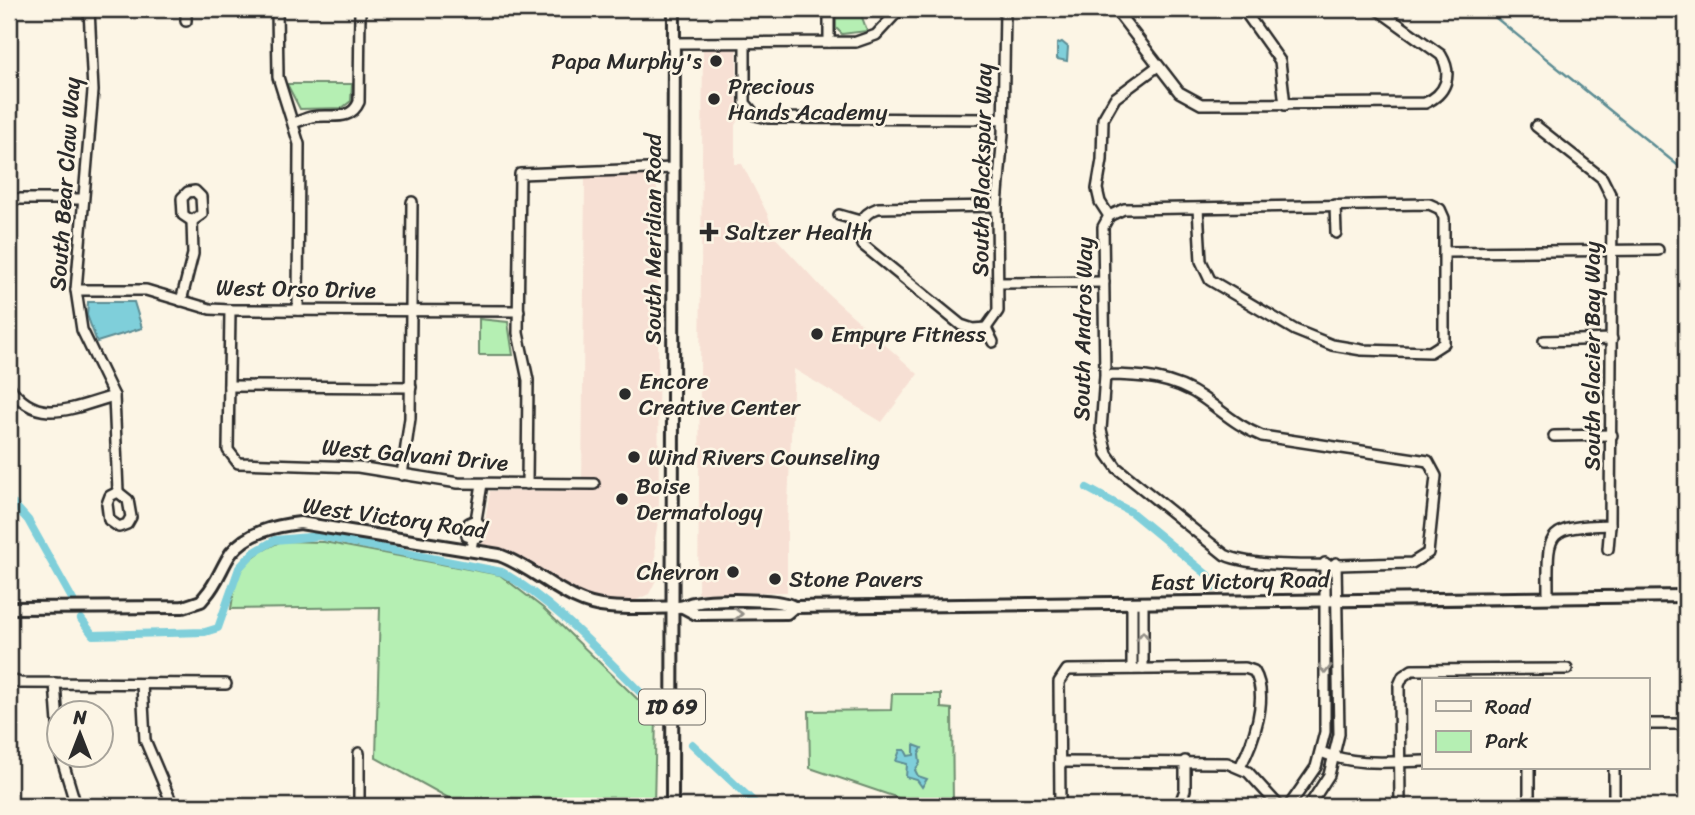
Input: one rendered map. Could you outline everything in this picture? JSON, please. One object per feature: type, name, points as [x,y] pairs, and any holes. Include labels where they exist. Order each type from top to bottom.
[{"type":"main road","name":"South Meridian Road","points":[[672,806],[677,607],[674,9]]},
{"type":"main road","name":"West Victory Road","points":[[9,608],[183,607],[201,601],[206,596],[231,553],[244,540],[282,525],[318,524],[472,544],[518,562],[566,594],[589,603],[610,607],[677,607]]},
{"type":"main road","name":"East Victory Road","points":[[677,607],[696,614],[787,613],[794,607],[1686,596]]},
{"type":"street","name":"South Bear Claw Way","points":[[89,9],[93,91],[76,290],[82,330],[114,396]]},
{"type":"street","points":[[186,9],[186,22]]},
{"type":"street","points":[[277,9],[278,77],[299,145],[298,310]]},
{"type":"street","points":[[294,123],[311,117],[346,116],[356,110],[359,102],[360,9]]},
{"type":"street","points":[[829,9],[829,42]]},
{"type":"street","points":[[674,43],[856,42],[876,35],[900,9]]},
{"type":"street","name":"South Blackspur Way","points":[[986,328],[998,311],[997,206],[1003,118],[1005,9]]},
{"type":"street","points":[[1115,9],[1179,92],[1199,104],[1425,103],[1440,94],[1447,79],[1446,63],[1441,55],[1377,9]]},
{"type":"street","points":[[1242,9],[1280,61],[1285,105]]},
{"type":"street","points":[[745,43],[745,103],[755,115],[768,118],[864,120],[1003,118]]},
{"type":"street","name":"South Andros Way","points":[[1158,66],[1115,98],[1103,119],[1102,160],[1097,189],[1100,202],[1109,216],[1103,227],[1105,376],[1101,430],[1107,454],[1117,468],[1225,555],[1249,563],[1325,563]]},
{"type":"street","name":"South Glacier Bay Way","points":[[1536,126],[1602,178],[1609,187],[1612,198],[1612,435],[1608,549]]},
{"type":"street","points":[[527,484],[528,380],[519,333],[520,174],[674,168]]},
{"type":"street","points":[[9,199],[83,199]]},
{"type":"street","points":[[402,475],[410,418],[412,202]]},
{"type":"street","points":[[1109,216],[1124,209],[1429,204],[1440,209],[1444,218],[1445,338],[1442,345],[1430,352],[1362,350],[1319,341],[1216,285],[1205,274],[1200,257],[1198,208]]},
{"type":"street","points":[[1335,205],[1336,233]]},
{"type":"street","points":[[993,342],[986,328],[973,329],[961,325],[863,245],[859,232],[860,221],[867,212],[878,208],[997,206]]},
{"type":"street","points":[[839,215],[860,221]]},
{"type":"street","points":[[181,301],[193,254],[192,221]]},
{"type":"street","points":[[1445,252],[1658,250]]},
{"type":"street","points":[[999,283],[1104,282]]},
{"type":"street","name":"West Orso Drive","points":[[76,290],[146,290],[210,309],[230,310],[519,310]]},
{"type":"street","points":[[230,310],[229,386],[411,387]]},
{"type":"street","points":[[1544,341],[1612,339]]},
{"type":"street","points":[[1105,376],[1150,377],[1179,385],[1204,399],[1238,425],[1262,436],[1423,459],[1432,464],[1436,476],[1430,548],[1423,558],[1412,563],[1325,563],[1331,601],[1339,734],[1335,758],[1321,789],[1309,806]]},
{"type":"street","points":[[9,386],[28,407],[48,412],[114,396],[118,492]]},
{"type":"street","name":"West Galvani Drive","points":[[229,386],[228,450],[233,460],[243,464],[329,465],[482,484],[594,484]]},
{"type":"street","points":[[1554,436],[1612,435]]},
{"type":"street","points":[[472,544],[478,537],[480,524],[476,520],[482,484]]},
{"type":"street","points":[[1548,596],[1548,548],[1555,533],[1569,526],[1610,525]]},
{"type":"street","points":[[1289,806],[1308,782],[1321,752],[1325,732],[1331,601],[1336,563]]},
{"type":"street","points":[[1132,669],[1138,604]]},
{"type":"street","points":[[1138,604],[1143,669]]},
{"type":"street","points":[[1400,806],[1399,685],[1403,676],[1412,670],[1567,668]]},
{"type":"street","points":[[1060,806],[1059,682],[1062,673],[1072,669],[1254,671],[1258,680],[1259,725],[1240,767]]},
{"type":"street","points":[[1528,669],[1528,678]]},
{"type":"street","points":[[9,679],[20,683],[226,684]]},
{"type":"street","points":[[55,683],[56,700]]},
{"type":"street","points":[[142,684],[145,740],[173,806]]},
{"type":"street","points":[[1650,724],[1686,724],[1686,692]]},
{"type":"street","points":[[1321,752],[1335,758],[1365,762],[1422,761]]},
{"type":"street","points":[[359,753],[359,806]]},
{"type":"street","points":[[1179,806],[1185,790],[1185,761]]},
{"type":"street","points":[[1060,762],[1212,761],[1240,767],[1279,806]]},
{"type":"street","points":[[65,770],[76,806]]},
{"type":"street","points":[[1529,770],[1529,806]]},
{"type":"street","points":[[1614,770],[1614,806]]},
{"type":"shaded area","points":[[703,49],[737,49],[737,100],[743,113],[735,125],[735,164],[742,164],[768,215],[774,236],[827,293],[918,374],[882,422],[794,369],[787,592],[698,593]]},
{"type":"shaded area","points":[[608,174],[650,175],[657,181],[659,517],[655,538],[656,580],[649,594],[634,601],[599,600],[573,592],[534,564],[507,551],[481,544],[490,491],[582,491],[585,178]]},
{"type":"green space","points":[[836,9],[859,9],[867,31],[842,34],[836,28]]},
{"type":"green space","points":[[287,84],[352,84],[351,101],[342,108],[300,109]]},
{"type":"green space","points":[[479,319],[508,322],[513,355],[479,355]]},
{"type":"green space","points":[[281,541],[324,542],[500,575],[543,608],[656,717],[654,806],[463,806],[376,758],[380,607],[231,609],[236,583],[244,566],[258,554]]},
{"type":"green space","points":[[892,694],[941,694],[941,708],[952,709],[953,806],[922,806],[810,768],[809,711],[891,710]]},
{"type":"water","points":[[1062,42],[1068,47],[1067,61],[1057,59],[1057,44]]},
{"type":"water","points":[[88,302],[134,302],[142,328],[97,342],[87,315]]},
{"type":"water","points":[[914,745],[922,748],[919,754],[920,763],[915,770],[918,776],[927,779],[922,787],[917,780],[906,777],[907,764],[896,761],[900,750],[905,750],[908,756],[914,755]]},
{"type":"waterway","points":[[1485,9],[1686,172]]},
{"type":"waterway","points":[[1087,488],[1131,512],[1210,577],[1213,588]]},
{"type":"waterway","points":[[9,499],[28,520],[74,602]]},
{"type":"waterway","points":[[81,619],[93,635],[205,632],[218,628],[239,568],[253,553],[275,540],[320,536],[502,572],[562,616],[652,704]]},
{"type":"waterway","points":[[692,744],[758,806]]},
{"type":"place","name":"Papa Murphy's","points":[[716,61]]},
{"type":"place","name":"Precious Hands Academy","points":[[714,99]]},
{"type":"place","name":"Saltzer Health","points":[[709,232]]},
{"type":"place","name":"Empyre Fitness","points":[[817,334]]},
{"type":"place","name":"Encore Creative Center","points":[[625,394]]},
{"type":"place","name":"Wind Rivers Counseling","points":[[634,457]]},
{"type":"place","name":"Boise Dermatology","points":[[622,499]]},
{"type":"place","name":"Chevron","points":[[733,572]]},
{"type":"place","name":"Stone Pavers","points":[[775,579]]}]
